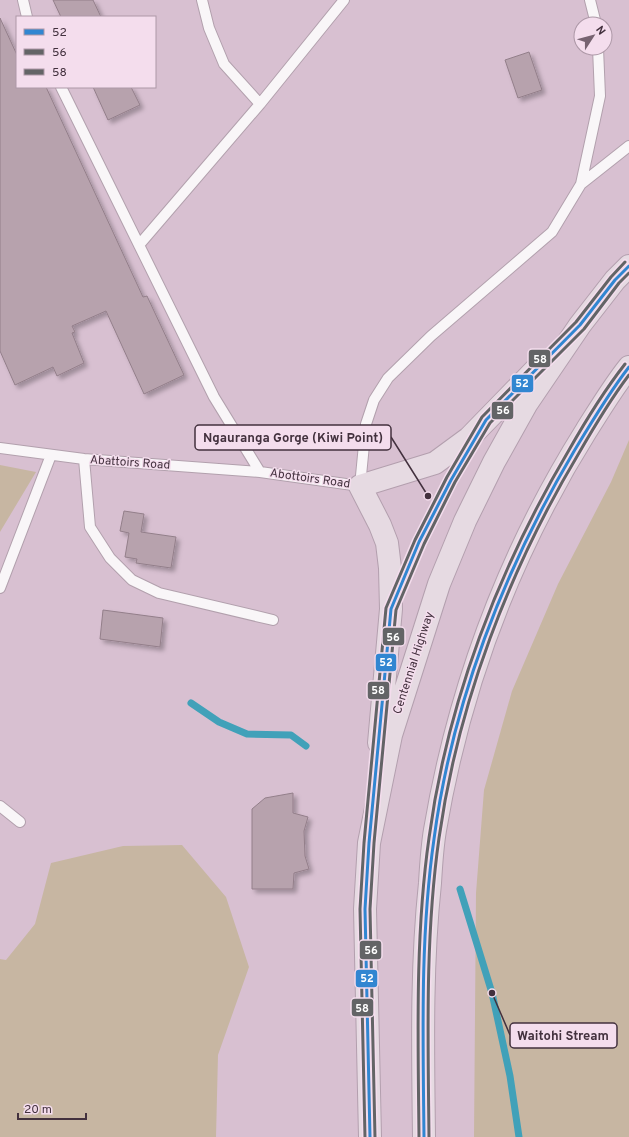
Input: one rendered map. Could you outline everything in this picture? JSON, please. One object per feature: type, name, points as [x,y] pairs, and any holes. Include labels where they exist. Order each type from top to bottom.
[{"type":"highway","name":"Centennial Highway","points":[[370,1137],[365,909],[369,844],[391,735],[439,584],[465,521],[494,462],[527,403],[580,325],[615,280],[629,266]]},
{"type":"highway","points":[[369,844],[391,609],[386,543],[380,525],[360,486],[400,475],[435,462],[468,438],[580,325]]},
{"type":"highway","points":[[424,1137],[423,984],[426,920],[434,832],[448,765],[468,684],[499,599],[529,530],[569,458],[617,382],[629,367]]},
{"type":"lane","points":[[23,0],[27,16]]},
{"type":"lane","points":[[202,0],[209,28],[224,64],[260,104]]},
{"type":"lane","points":[[139,245],[260,104],[344,0]]},
{"type":"lane","points":[[590,0],[594,16]]},
{"type":"lane","points":[[360,486],[366,424],[374,400],[388,378],[431,336],[552,232],[581,184],[600,96],[598,56]]},
{"type":"lane","points":[[61,88],[214,397],[260,472]]},
{"type":"lane","points":[[581,184],[629,146]]},
{"type":"lane","points":[[391,609],[419,542],[451,480],[486,420]]},
{"type":"lane","name":"Abattoirs Road","points":[[0,448],[84,459],[260,472]]},
{"type":"lane","points":[[0,588],[51,455]]},
{"type":"lane","points":[[84,459],[90,528],[110,558],[132,580],[159,593],[273,620]]},
{"type":"lane","name":"Abottoirs Road","points":[[260,472],[360,486]]},
{"type":"lane","points":[[0,806],[20,822]]},
{"type":"shaded area","points":[[629,440],[629,1137],[474,1137],[476,893],[484,790],[512,691],[558,584],[611,482]]},
{"type":"shaded area","points":[[0,465],[36,472],[0,532]]},
{"type":"shaded area","points":[[182,845],[226,897],[249,967],[218,1055],[216,1137],[0,1137],[0,959],[6,960],[35,924],[51,863],[123,846]]},
{"type":"building","points":[[53,0],[93,0],[101,16],[61,16]]},
{"type":"building","points":[[0,18],[16,53],[16,88],[46,88],[143,297],[147,296],[184,375],[144,394],[106,311],[72,326],[75,332],[72,333],[84,363],[57,376],[53,367],[15,385],[0,351]]},
{"type":"building","points":[[529,52],[542,90],[518,98],[505,60]]},
{"type":"building","points":[[93,88],[132,88],[140,105],[108,120]]},
{"type":"building","points":[[124,511],[144,514],[141,532],[176,537],[171,568],[136,563],[137,559],[125,557],[129,533],[120,531]]},
{"type":"building","points":[[103,610],[163,618],[160,647],[100,639]]},
{"type":"building","points":[[293,793],[293,813],[308,817],[304,831],[305,856],[309,869],[294,873],[293,889],[252,889],[252,809],[265,798]]},
{"type":"waterway","points":[[191,703],[219,722],[247,734],[291,735],[306,746]]},
{"type":"waterway","points":[[460,889],[492,993],[510,1076],[519,1137]]},
{"type":"transit line","name":"58","points":[[365,1137],[360,909],[364,843],[386,608],[415,540],[447,477],[482,417],[576,322],[611,277],[625,262]]},
{"type":"transit line","name":"52","points":[[370,1137],[365,909],[369,843],[391,609],[419,542],[451,480],[486,420],[580,325],[615,280],[629,266]]},
{"type":"transit line","name":"56","points":[[375,1137],[370,909],[374,843],[396,610],[424,544],[455,482],[490,423],[584,329],[619,283],[629,273]]},
{"type":"transit line","name":"58","points":[[419,1137],[418,987],[421,912],[429,838],[437,787],[449,737],[463,687],[480,637],[520,541],[582,428],[625,364]]},
{"type":"transit line","name":"52","points":[[424,1137],[423,988],[426,913],[434,839],[442,788],[454,738],[484,639],[503,591],[525,544],[573,453],[607,398],[629,367]]},
{"type":"transit line","name":"56","points":[[429,1137],[428,988],[431,913],[439,838],[459,737],[473,688],[490,639],[530,544],[585,443],[629,375]]},
{"type":"place","name":"Ngauranga Gorge (Kiwi Point)","points":[[428,496]]},
{"type":"place","name":"Waitohi Stream","points":[[492,993]]}]
